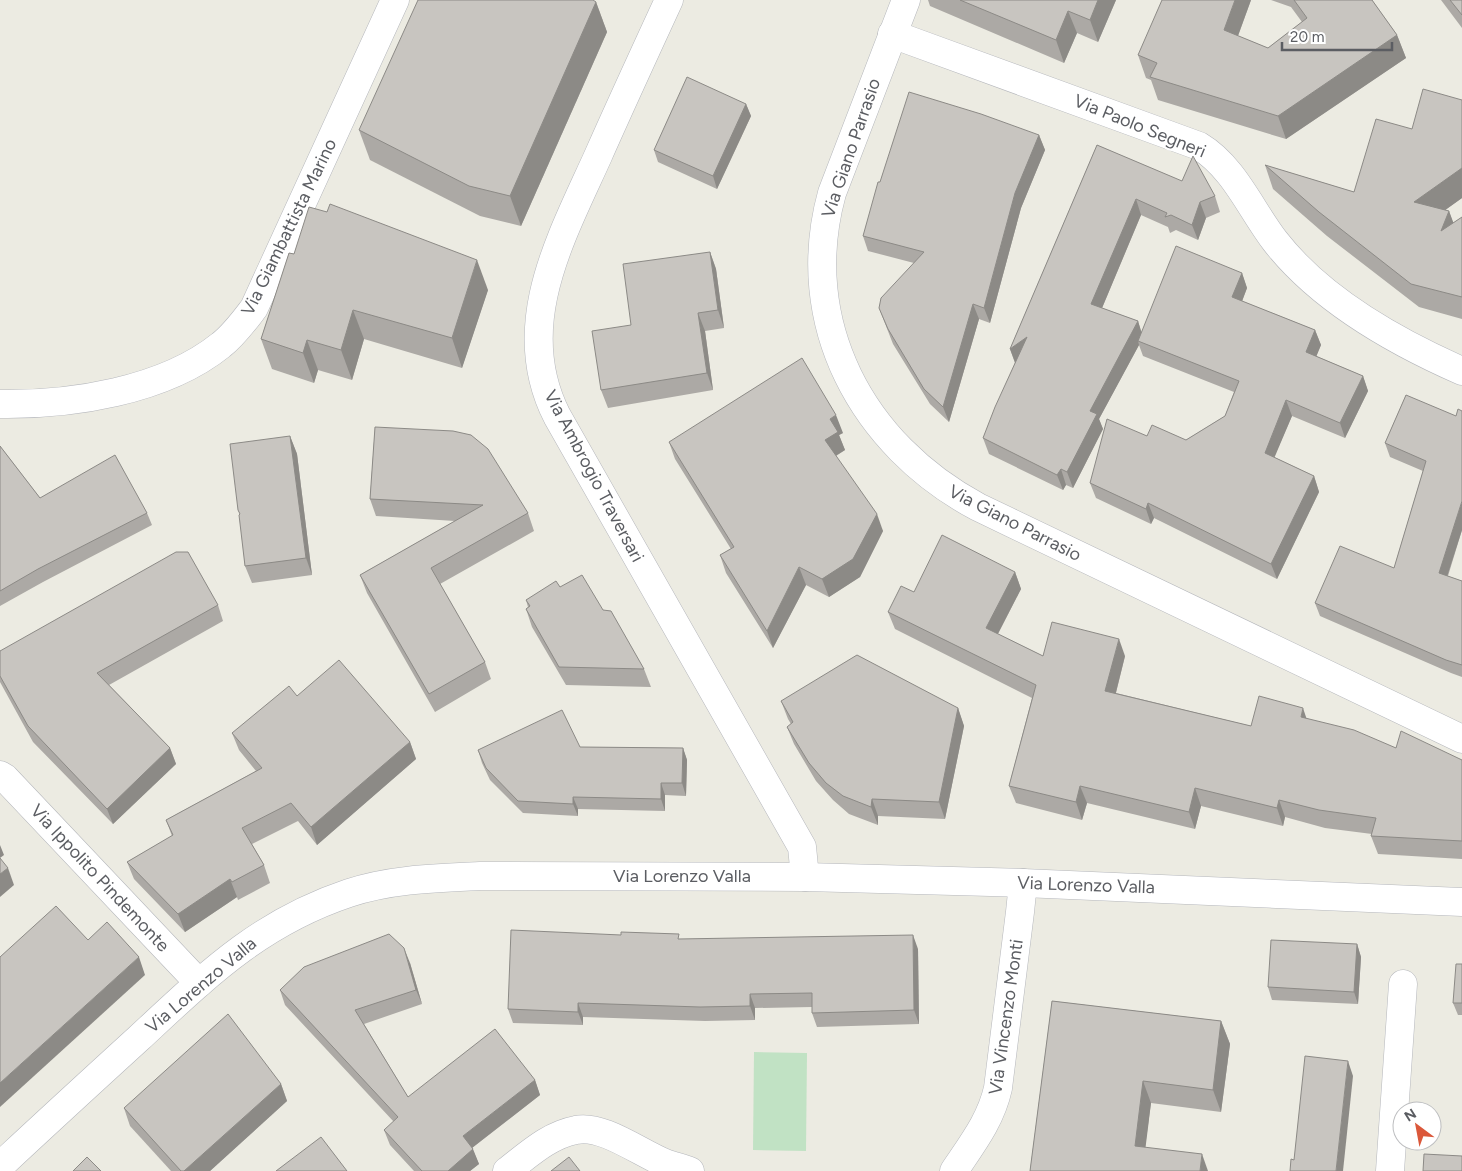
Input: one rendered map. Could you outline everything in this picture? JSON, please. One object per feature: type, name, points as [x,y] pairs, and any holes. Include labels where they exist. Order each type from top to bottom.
[{"type":"street","name":"Via Giambattista Marino","points":[[0,404],[63,401],[121,391],[163,378],[178,371],[200,360],[228,338],[254,308],[395,0]]},
{"type":"street","name":"Via Ambrogio Traversari","points":[[669,0],[631,80],[554,254],[543,292],[540,312],[540,366],[545,387],[557,416],[802,848],[805,876]]},
{"type":"street","name":"Via Giano Parrasio","points":[[906,0],[832,194],[826,214],[821,248],[822,285],[834,344],[853,385],[881,429],[930,476],[971,504],[1462,739]]},
{"type":"street","name":"Via Paolo Segneri","points":[[892,34],[1199,146],[1212,154],[1223,166],[1275,241],[1314,281],[1358,316],[1407,344],[1462,370]]},
{"type":"street","name":"Via Ippolito Pindemonte","points":[[0,775],[5,778],[199,982]]},
{"type":"street","name":"Via Lorenzo Valla","points":[[0,1166],[199,982],[236,951],[285,920],[317,905],[351,892],[378,885],[480,876],[805,876],[1023,882],[1462,902]]},
{"type":"street","name":"Via Vincenzo Monti","points":[[954,1171],[986,1122],[995,1103],[1023,882]]},
{"type":"street","points":[[1390,1171],[1403,984]]},
{"type":"street","points":[[507,1171],[551,1139],[577,1129],[604,1133],[664,1162],[690,1171]]},
{"type":"green space","points":[[754,1052],[807,1053],[806,1151],[753,1150]]},
{"type":"building","points":[[418,0],[593,0],[596,2],[510,196],[469,186],[359,130]]},
{"type":"building","points":[[960,0],[1098,0],[1090,20],[1068,11],[1056,40]]},
{"type":"building","points":[[1162,0],[1235,0],[1224,30],[1268,48],[1307,18],[1294,0],[1372,0],[1397,35],[1278,116],[1150,77],[1157,63],[1138,55]]},
{"type":"building","points":[[1450,0],[1462,0],[1462,15]]},
{"type":"building","points":[[687,77],[746,104],[713,176],[654,150]]},
{"type":"building","points":[[1423,89],[1462,100],[1462,168],[1414,202],[1449,211],[1441,231],[1462,217],[1462,297],[1411,284],[1319,212],[1265,165],[1354,192],[1376,119],[1412,129]]},
{"type":"building","points":[[909,92],[981,114],[1039,135],[1015,193],[984,308],[973,304],[943,407],[924,389],[888,329],[879,308],[881,298],[924,252],[863,236],[878,182],[880,182]]},
{"type":"building","points":[[1097,145],[1182,181],[1193,156],[1215,196],[1200,202],[1192,225],[1171,215],[1165,217],[1167,213],[1136,199],[1091,304],[1138,321],[1090,411],[1097,414],[1067,472],[1061,469],[1057,475],[983,438],[1027,337],[1010,349]]},
{"type":"building","points":[[330,204],[477,260],[452,338],[353,310],[341,350],[307,340],[303,353],[261,339],[289,253],[294,254],[309,207],[327,212]]},
{"type":"building","points":[[1176,246],[1242,273],[1232,297],[1315,330],[1306,352],[1363,376],[1340,423],[1286,400],[1265,453],[1314,476],[1271,564],[1148,503],[1146,509],[1090,483],[1107,419],[1147,436],[1152,425],[1186,440],[1225,416],[1239,381],[1138,341]]},
{"type":"building","points":[[710,252],[718,310],[698,313],[707,373],[601,390],[592,331],[631,325],[623,264]]},
{"type":"building","points":[[802,358],[836,415],[830,419],[838,432],[825,440],[877,514],[853,559],[822,579],[799,567],[767,631],[720,555],[734,547],[669,442]]},
{"type":"building","points":[[1406,395],[1456,416],[1458,409],[1462,411],[1462,501],[1439,573],[1462,581],[1462,665],[1446,660],[1315,603],[1340,546],[1394,568],[1426,461],[1385,443]]},
{"type":"building","points":[[375,427],[453,431],[471,435],[488,449],[528,513],[431,568],[485,662],[429,694],[360,575],[483,505],[370,499]]},
{"type":"building","points":[[290,436],[306,558],[245,566],[230,444]]},
{"type":"building","points":[[0,446],[40,498],[115,455],[147,513],[38,569],[0,591]]},
{"type":"building","points":[[942,535],[1015,572],[986,628],[1043,656],[1052,622],[1119,639],[1105,691],[1251,726],[1259,696],[1303,708],[1301,717],[1354,730],[1396,748],[1401,731],[1462,760],[1462,841],[1371,836],[1376,818],[1319,810],[1279,800],[1277,808],[1195,788],[1189,812],[1080,786],[1076,802],[1009,786],[1036,685],[888,612],[901,586],[914,592]]},
{"type":"building","points":[[176,552],[188,552],[218,605],[97,673],[170,748],[107,809],[28,726],[0,676],[0,651]]},
{"type":"building","points":[[582,575],[603,610],[611,611],[644,669],[559,667],[526,609],[530,606],[526,600],[556,581],[560,587]]},
{"type":"building","points":[[857,655],[958,708],[939,802],[872,799],[871,807],[843,796],[826,783],[809,763],[787,727],[793,722],[781,701]]},
{"type":"building","points":[[339,660],[410,742],[311,827],[291,803],[242,828],[264,865],[232,882],[230,879],[178,914],[127,862],[173,835],[166,820],[262,768],[232,733],[289,686],[297,696]]},
{"type":"building","points":[[562,710],[580,747],[683,748],[682,783],[661,783],[661,799],[573,797],[573,804],[518,801],[486,768],[478,750]]},
{"type":"building","points":[[0,858],[8,868],[0,874]]},
{"type":"building","points":[[56,906],[88,940],[107,922],[139,957],[0,1083],[0,957]]},
{"type":"building","points":[[511,930],[621,935],[621,932],[679,934],[678,939],[913,935],[914,1010],[812,1013],[812,993],[750,994],[750,1006],[700,1007],[578,1003],[578,1012],[508,1009]]},
{"type":"building","points":[[389,934],[404,948],[416,990],[355,1010],[408,1097],[495,1029],[535,1080],[463,1136],[473,1149],[448,1171],[422,1171],[384,1130],[398,1117],[280,990],[304,967]]},
{"type":"building","points":[[1271,940],[1357,944],[1354,992],[1268,987]]},
{"type":"building","points":[[1456,964],[1462,964],[1462,1003],[1453,1003]]},
{"type":"building","points":[[1052,1001],[1221,1021],[1213,1090],[1143,1081],[1135,1146],[1202,1154],[1200,1171],[1030,1171]]},
{"type":"building","points":[[228,1014],[281,1084],[184,1171],[181,1171],[124,1108]]},
{"type":"building","points":[[1305,1056],[1348,1061],[1336,1171],[1290,1171],[1291,1159],[1294,1160]]},
{"type":"building","points":[[321,1137],[347,1171],[276,1171]]},
{"type":"building","points":[[1424,1154],[1462,1156],[1462,1171],[1423,1171]]},
{"type":"building","points":[[87,1157],[101,1171],[73,1171]]},
{"type":"building","points":[[569,1157],[580,1171],[551,1171]]}]
